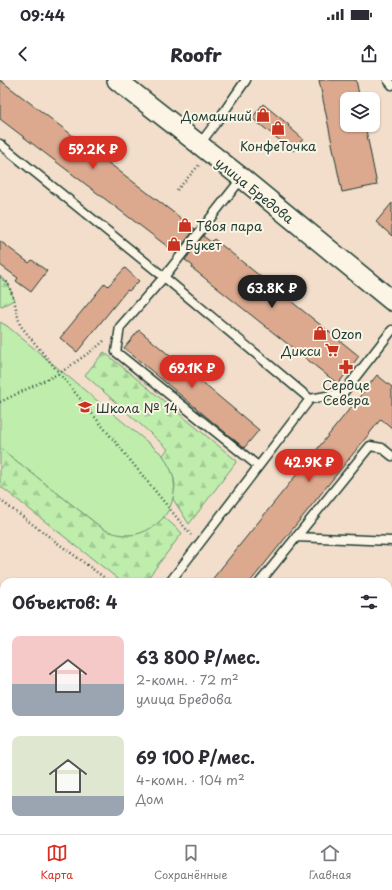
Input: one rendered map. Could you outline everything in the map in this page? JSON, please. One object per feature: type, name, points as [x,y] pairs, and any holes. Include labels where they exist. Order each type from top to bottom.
[{"type":"street","name":"улица Бредова","points":[[117,80],[242,178],[392,301]]},
{"type":"lane","points":[[199,145],[246,80]]},
{"type":"lane","points":[[388,80],[392,85]]},
{"type":"lane","points":[[0,144],[164,277],[310,399]]},
{"type":"lane","points":[[242,178],[164,277],[120,327],[116,352],[258,466]]},
{"type":"lane","points":[[173,578],[310,399],[343,393],[392,330]]},
{"type":"lane","points":[[263,578],[370,446],[382,448],[392,456]]},
{"type":"lane","points":[[296,537],[392,541]]},
{"type":"path","points":[[0,277],[8,284],[14,300],[20,325],[199,545]]},
{"type":"path","points":[[0,402],[60,373],[97,347],[120,327]]},
{"type":"path","points":[[0,500],[105,578]]},
{"type":"green space","points":[[0,277],[8,283],[14,300],[2,306],[0,305]]},
{"type":"green space","points":[[0,322],[7,326],[163,455],[173,474],[174,492],[168,512],[153,527],[134,535],[117,534],[103,529],[0,448]]},
{"type":"green space","points":[[104,352],[237,461],[189,524],[173,499],[175,486],[174,479],[163,455],[168,449],[85,375]]},
{"type":"green space","points":[[0,448],[103,529],[120,534],[135,534],[150,528],[164,517],[182,533],[148,578],[117,578],[0,486]]},
{"type":"building","points":[[0,80],[195,229],[176,253],[0,119]]},
{"type":"building","points":[[319,80],[356,80],[359,92],[340,92],[340,132],[366,132],[377,185],[342,192]]},
{"type":"building","points":[[263,104],[289,125],[288,126],[303,139],[293,151],[252,118]]},
{"type":"building","points":[[392,203],[392,236],[376,222]]},
{"type":"building","points":[[203,236],[211,242],[214,239],[359,356],[338,384],[192,268],[193,266],[185,260]]},
{"type":"building","points":[[0,241],[29,263],[32,260],[47,271],[31,292],[16,281],[18,278],[0,265]]},
{"type":"building","points":[[125,268],[139,281],[129,291],[127,290],[77,352],[60,338],[105,283],[108,286]]},
{"type":"building","points":[[139,330],[259,430],[244,448],[124,348]]},
{"type":"building","points":[[377,375],[392,387],[392,428],[381,419],[253,578],[213,578]]},
{"type":"place","name":"Домашний","points":[[263,115]]},
{"type":"place","name":"КонфеТочка","points":[[278,128]]},
{"type":"place","name":"Твоя пара","points":[[185,225]]},
{"type":"place","name":"Букет","points":[[174,244]]},
{"type":"place","name":"Ozon","points":[[320,333]]},
{"type":"place","name":"Дикси","points":[[332,350]]},
{"type":"place","name":"Сердце Севера","points":[[346,367]]},
{"type":"place","name":"Школа № 14","points":[[85,407]]}]
